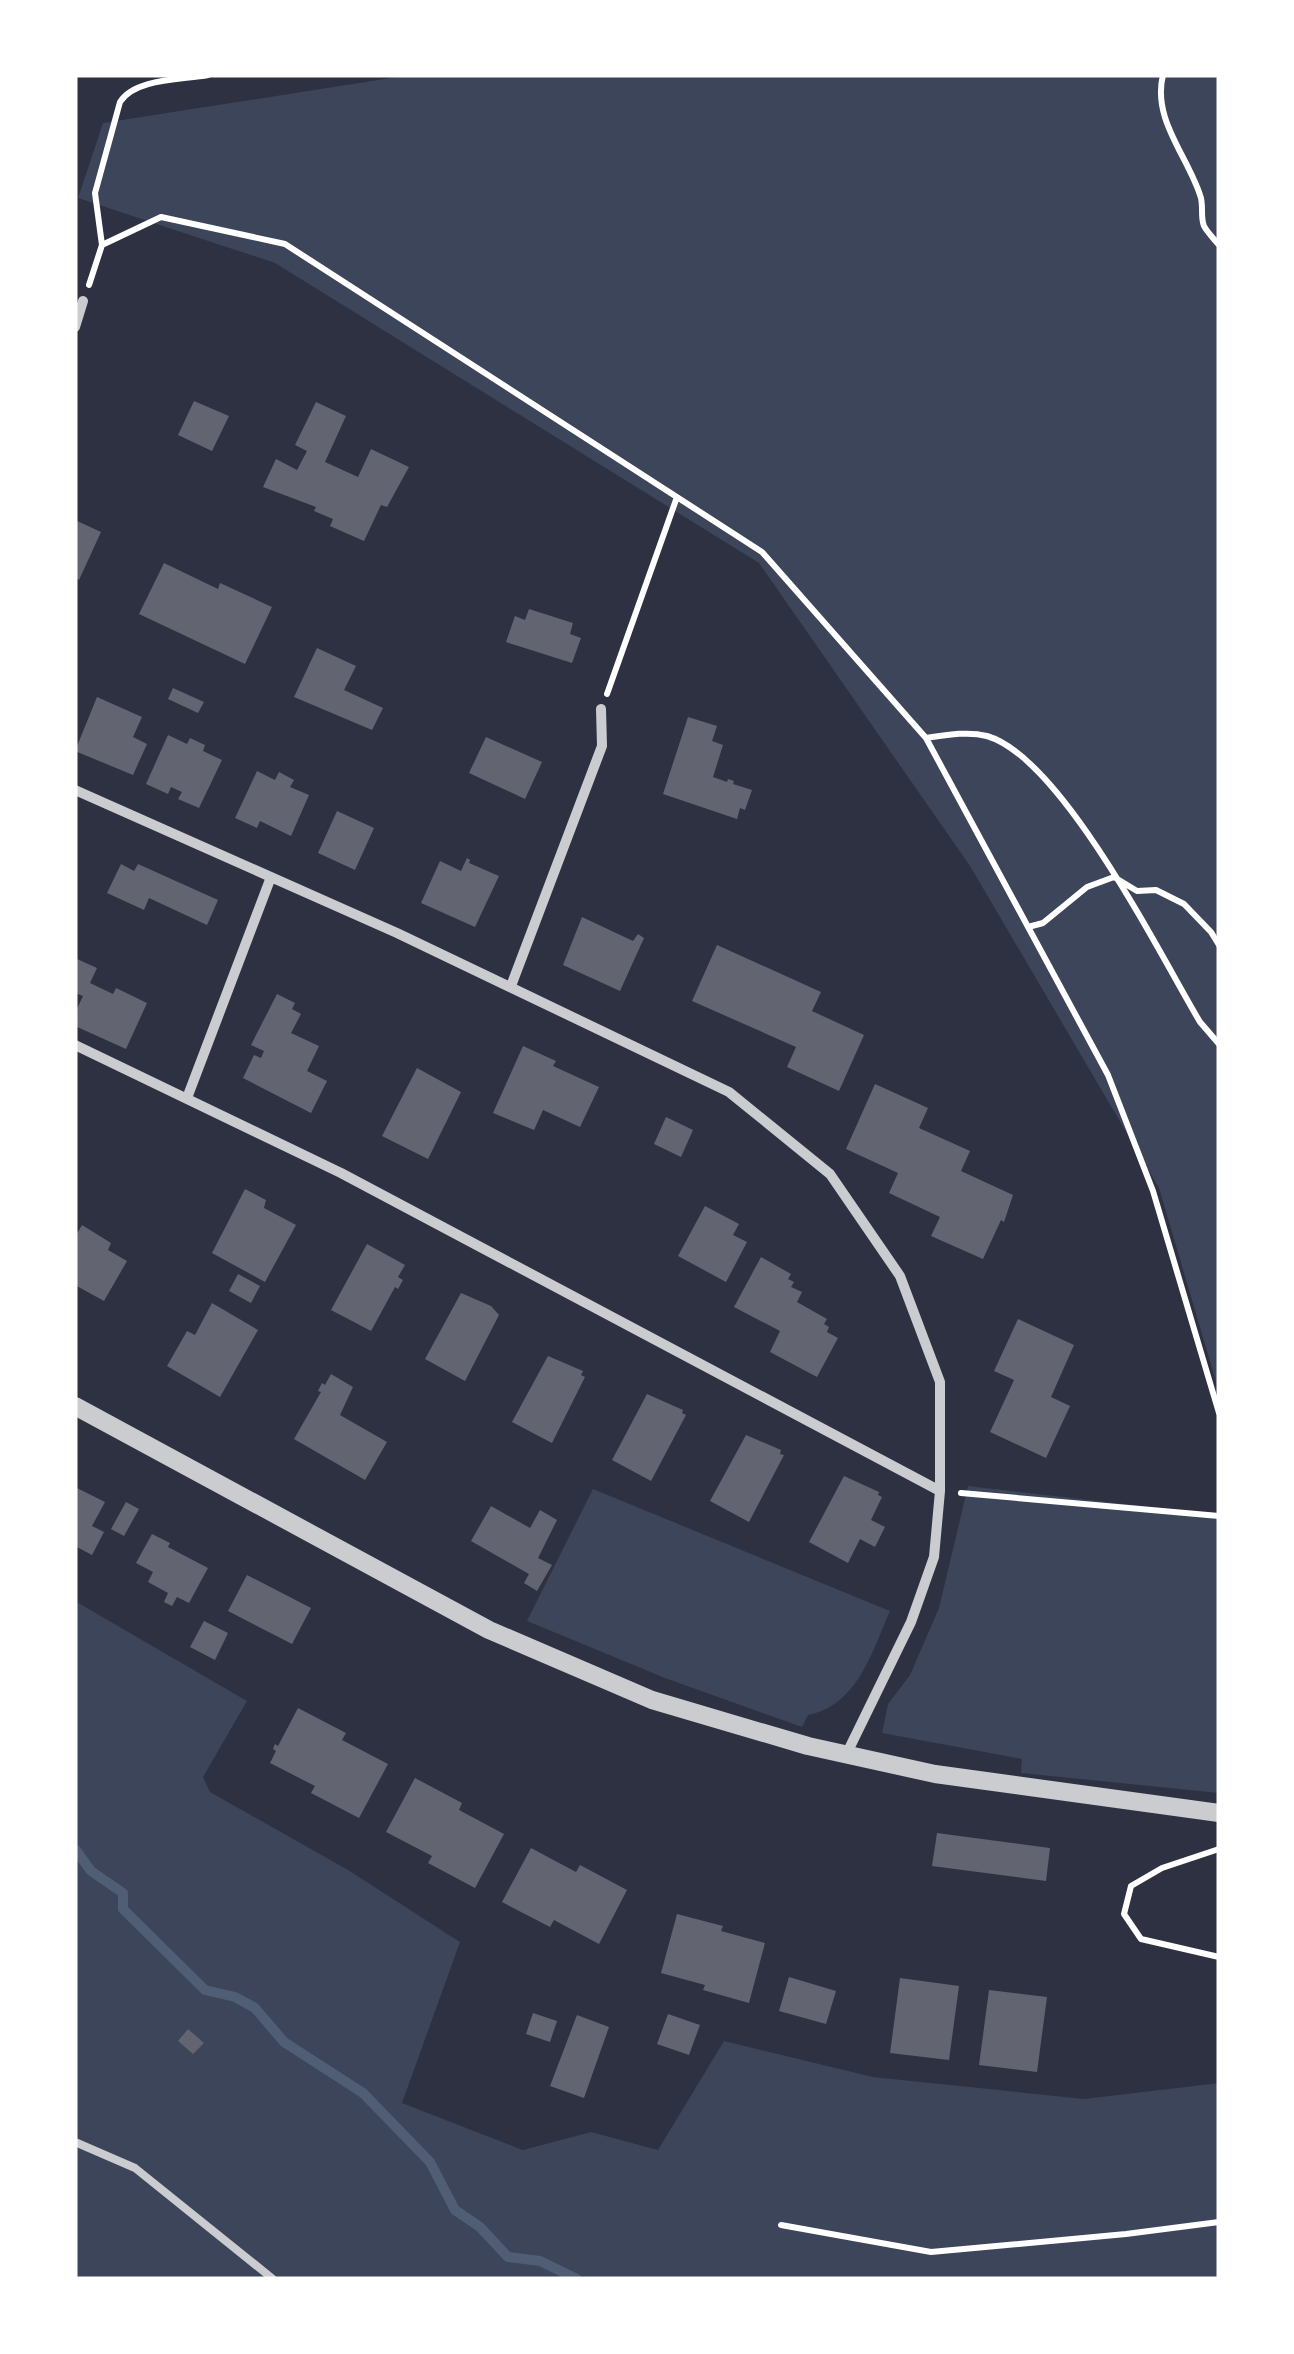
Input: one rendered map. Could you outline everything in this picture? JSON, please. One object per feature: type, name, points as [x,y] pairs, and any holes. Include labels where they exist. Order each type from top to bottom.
[{"type":"street","points":[[75,327],[83,301]]},
{"type":"street","points":[[511,986],[602,746],[601,709]]},
{"type":"street","points":[[75,790],[511,986],[729,1092],[830,1174],[900,1276],[940,1382],[940,1491],[934,1556],[912,1622],[845,1756]]},
{"type":"street","points":[[187,1098],[270,877]]},
{"type":"street","points":[[75,1045],[341,1173],[940,1491]]},
{"type":"street","points":[[75,1406],[489,1630],[652,1700],[845,1756],[943,1776],[1219,1813]]},
{"type":"lane","points":[[75,2142],[135,2168],[273,2279]]},
{"type":"path","points":[[83,301],[102,245],[94,193],[120,102],[126,92],[208,75]]},
{"type":"path","points":[[1163,75],[1159,90],[1165,113],[1202,198],[1204,226],[1219,245]]},
{"type":"path","points":[[102,245],[161,217],[285,244],[762,552],[926,738],[1108,1076],[1153,1191],[1219,1413]]},
{"type":"path","points":[[601,709],[677,497]]},
{"type":"path","points":[[926,738],[956,733],[988,736],[1024,756],[1048,780],[1114,877],[1200,1022],[1219,1044]]},
{"type":"path","points":[[1028,927],[1043,922],[1087,887],[1114,877]]},
{"type":"path","points":[[1114,877],[1137,891],[1156,890],[1184,904],[1219,945]]},
{"type":"path","points":[[940,1491],[1219,1516]]},
{"type":"path","points":[[1219,1849],[1162,1868],[1130,1886],[1124,1914],[1142,1939],[1219,1957]]},
{"type":"path","points":[[782,2225],[931,2252],[1219,2222]]},
{"type":"shaded area","points":[[410,75],[1219,75],[1219,1392],[1159,1188],[970,866],[759,563],[275,263],[78,198],[103,123]]},
{"type":"shaded area","points":[[968,1486],[1219,1515],[1219,1793],[1021,1773],[1022,1759],[882,1733],[888,1704],[910,1675],[939,1608]]},
{"type":"shaded area","points":[[593,1489],[890,1611],[869,1660],[851,1689],[825,1710],[808,1715],[802,1727],[665,1678],[527,1621]]},
{"type":"shaded area","points":[[75,1601],[247,1701],[203,1777],[210,1792],[348,1870],[460,1942],[402,2103],[523,2150],[591,2132],[658,2150],[724,2041],[873,2077],[1084,2099],[1219,2083],[1219,2279],[75,2279]]},
{"type":"building","points":[[194,401],[229,416],[212,451],[178,435]]},
{"type":"building","points":[[316,402],[346,416],[325,462],[358,477],[371,449],[409,467],[387,507],[381,505],[364,541],[330,526],[333,519],[314,511],[316,507],[263,487],[276,459],[297,470],[307,451],[295,445]]},
{"type":"building","points":[[75,520],[101,532],[79,580],[75,578]]},
{"type":"building","points":[[164,563],[218,589],[220,583],[272,607],[245,664],[139,614]]},
{"type":"building","points":[[529,609],[573,623],[570,634],[581,638],[572,663],[506,642],[515,616],[525,620]]},
{"type":"building","points":[[317,648],[356,666],[344,690],[383,708],[372,730],[294,697]]},
{"type":"building","points":[[173,688],[204,702],[198,713],[168,699]]},
{"type":"building","points":[[97,697],[142,717],[133,737],[147,744],[133,775],[75,751]]},
{"type":"building","points":[[688,717],[717,726],[712,741],[723,745],[713,777],[752,790],[737,819],[663,794]]},
{"type":"building","points":[[168,735],[187,744],[190,738],[205,745],[203,751],[222,760],[199,808],[178,799],[182,792],[171,787],[168,794],[146,784]]},
{"type":"building","points":[[486,737],[542,762],[525,799],[469,773]]},
{"type":"building","points":[[257,771],[275,780],[279,772],[294,780],[290,787],[309,795],[291,836],[260,821],[257,828],[235,818]]},
{"type":"building","points":[[337,811],[374,828],[355,870],[318,853]]},
{"type":"building","points":[[467,858],[469,863],[499,876],[475,927],[421,903],[440,861],[461,871]]},
{"type":"building","points":[[121,864],[134,871],[138,864],[218,900],[207,925],[149,898],[144,910],[107,893]]},
{"type":"building","points":[[582,917],[633,941],[638,934],[644,938],[620,991],[563,965]]},
{"type":"building","points":[[717,945],[821,992],[812,1011],[864,1035],[839,1091],[787,1067],[796,1047],[692,1001]]},
{"type":"building","points":[[77,959],[97,968],[90,983],[113,994],[116,988],[147,1003],[126,1049],[75,1026],[75,1013],[83,996],[75,993]]},
{"type":"building","points":[[277,994],[295,1003],[292,1009],[301,1014],[291,1033],[319,1046],[307,1071],[327,1081],[311,1113],[243,1078],[254,1055],[261,1058],[264,1051],[251,1045]]},
{"type":"building","points":[[523,1046],[556,1061],[553,1066],[599,1087],[580,1127],[543,1110],[534,1130],[493,1113]]},
{"type":"building","points":[[417,1068],[461,1092],[428,1159],[382,1136]]},
{"type":"building","points":[[875,1084],[928,1108],[919,1128],[970,1151],[961,1171],[1013,1195],[1004,1222],[1001,1220],[983,1259],[931,1236],[940,1217],[889,1193],[898,1173],[846,1149]]},
{"type":"building","points":[[666,1117],[693,1130],[681,1157],[654,1144]]},
{"type":"building","points":[[245,1189],[266,1200],[264,1208],[296,1225],[265,1282],[212,1253]]},
{"type":"building","points":[[705,1206],[739,1224],[733,1235],[747,1242],[726,1282],[678,1256]]},
{"type":"building","points":[[82,1225],[111,1243],[108,1250],[127,1261],[104,1301],[75,1285],[75,1237]]},
{"type":"building","points":[[367,1244],[405,1265],[398,1277],[403,1280],[398,1289],[395,1287],[371,1331],[331,1310]]},
{"type":"building","points":[[761,1257],[791,1274],[791,1287],[802,1292],[797,1302],[827,1319],[827,1332],[838,1338],[817,1377],[770,1352],[780,1331],[734,1307]]},
{"type":"building","points":[[238,1274],[260,1286],[251,1303],[229,1291]]},
{"type":"building","points":[[461,1293],[491,1306],[499,1315],[465,1381],[425,1359]]},
{"type":"building","points":[[212,1303],[258,1330],[220,1397],[167,1366],[187,1331],[195,1335]]},
{"type":"building","points":[[1018,1319],[1074,1345],[1051,1397],[1070,1406],[1046,1458],[990,1432],[1014,1380],[994,1371]]},
{"type":"building","points":[[548,1356],[583,1371],[581,1375],[585,1377],[552,1443],[512,1422]]},
{"type":"building","points":[[331,1374],[353,1387],[340,1415],[387,1442],[365,1480],[294,1439],[321,1392],[318,1391],[322,1383],[325,1385]]},
{"type":"building","points":[[647,1394],[686,1415],[651,1481],[612,1460]]},
{"type":"building","points":[[746,1435],[781,1450],[784,1455],[749,1522],[710,1501]]},
{"type":"building","points":[[844,1476],[879,1492],[882,1497],[871,1520],[885,1527],[875,1547],[860,1539],[848,1563],[809,1542]]},
{"type":"building","points":[[75,1487],[105,1502],[92,1526],[104,1532],[92,1555],[75,1546]]},
{"type":"building","points":[[126,1502],[139,1509],[124,1536],[111,1529]]},
{"type":"building","points":[[491,1506],[530,1528],[540,1510],[557,1520],[538,1558],[552,1565],[537,1591],[524,1583],[529,1574],[471,1541]]},
{"type":"building","points":[[152,1534],[208,1568],[189,1603],[177,1597],[172,1606],[164,1602],[168,1593],[148,1582],[153,1572],[136,1563]]},
{"type":"building","points":[[247,1575],[311,1608],[292,1644],[228,1611]]},
{"type":"building","points":[[204,1621],[228,1633],[215,1660],[190,1647]]},
{"type":"building","points":[[298,1708],[346,1733],[342,1740],[388,1764],[359,1818],[311,1793],[315,1786],[270,1763],[275,1744],[278,1746]]},
{"type":"building","points":[[415,1778],[462,1803],[459,1810],[504,1834],[475,1888],[428,1863],[432,1856],[386,1832]]},
{"type":"building","points":[[937,1833],[1050,1848],[1046,1881],[932,1866]]},
{"type":"building","points":[[531,1848],[576,1872],[580,1865],[627,1890],[599,1944],[554,1920],[550,1927],[502,1902]]},
{"type":"building","points":[[677,1914],[723,1926],[721,1931],[765,1943],[749,2003],[661,1973]]},
{"type":"building","points":[[789,1977],[836,1991],[826,2024],[779,2011]]},
{"type":"building","points":[[900,1978],[959,1986],[949,2060],[890,2053]]},
{"type":"building","points":[[989,1990],[1047,1997],[1037,2072],[979,2065]]},
{"type":"building","points":[[533,2013],[557,2021],[550,2042],[526,2034]]},
{"type":"building","points":[[668,2014],[700,2025],[689,2055],[657,2044]]},
{"type":"building","points":[[577,2015],[609,2027],[584,2098],[550,2086]]},
{"type":"building","points":[[188,2029],[204,2043],[193,2054],[178,2041]]},
{"type":"waterway","points":[[75,1849],[91,1871],[123,1893],[123,1909],[205,1990],[235,1997],[255,2008],[284,2042],[363,2093],[430,2162],[455,2210],[480,2227],[508,2257],[540,2261],[577,2279]]}]
